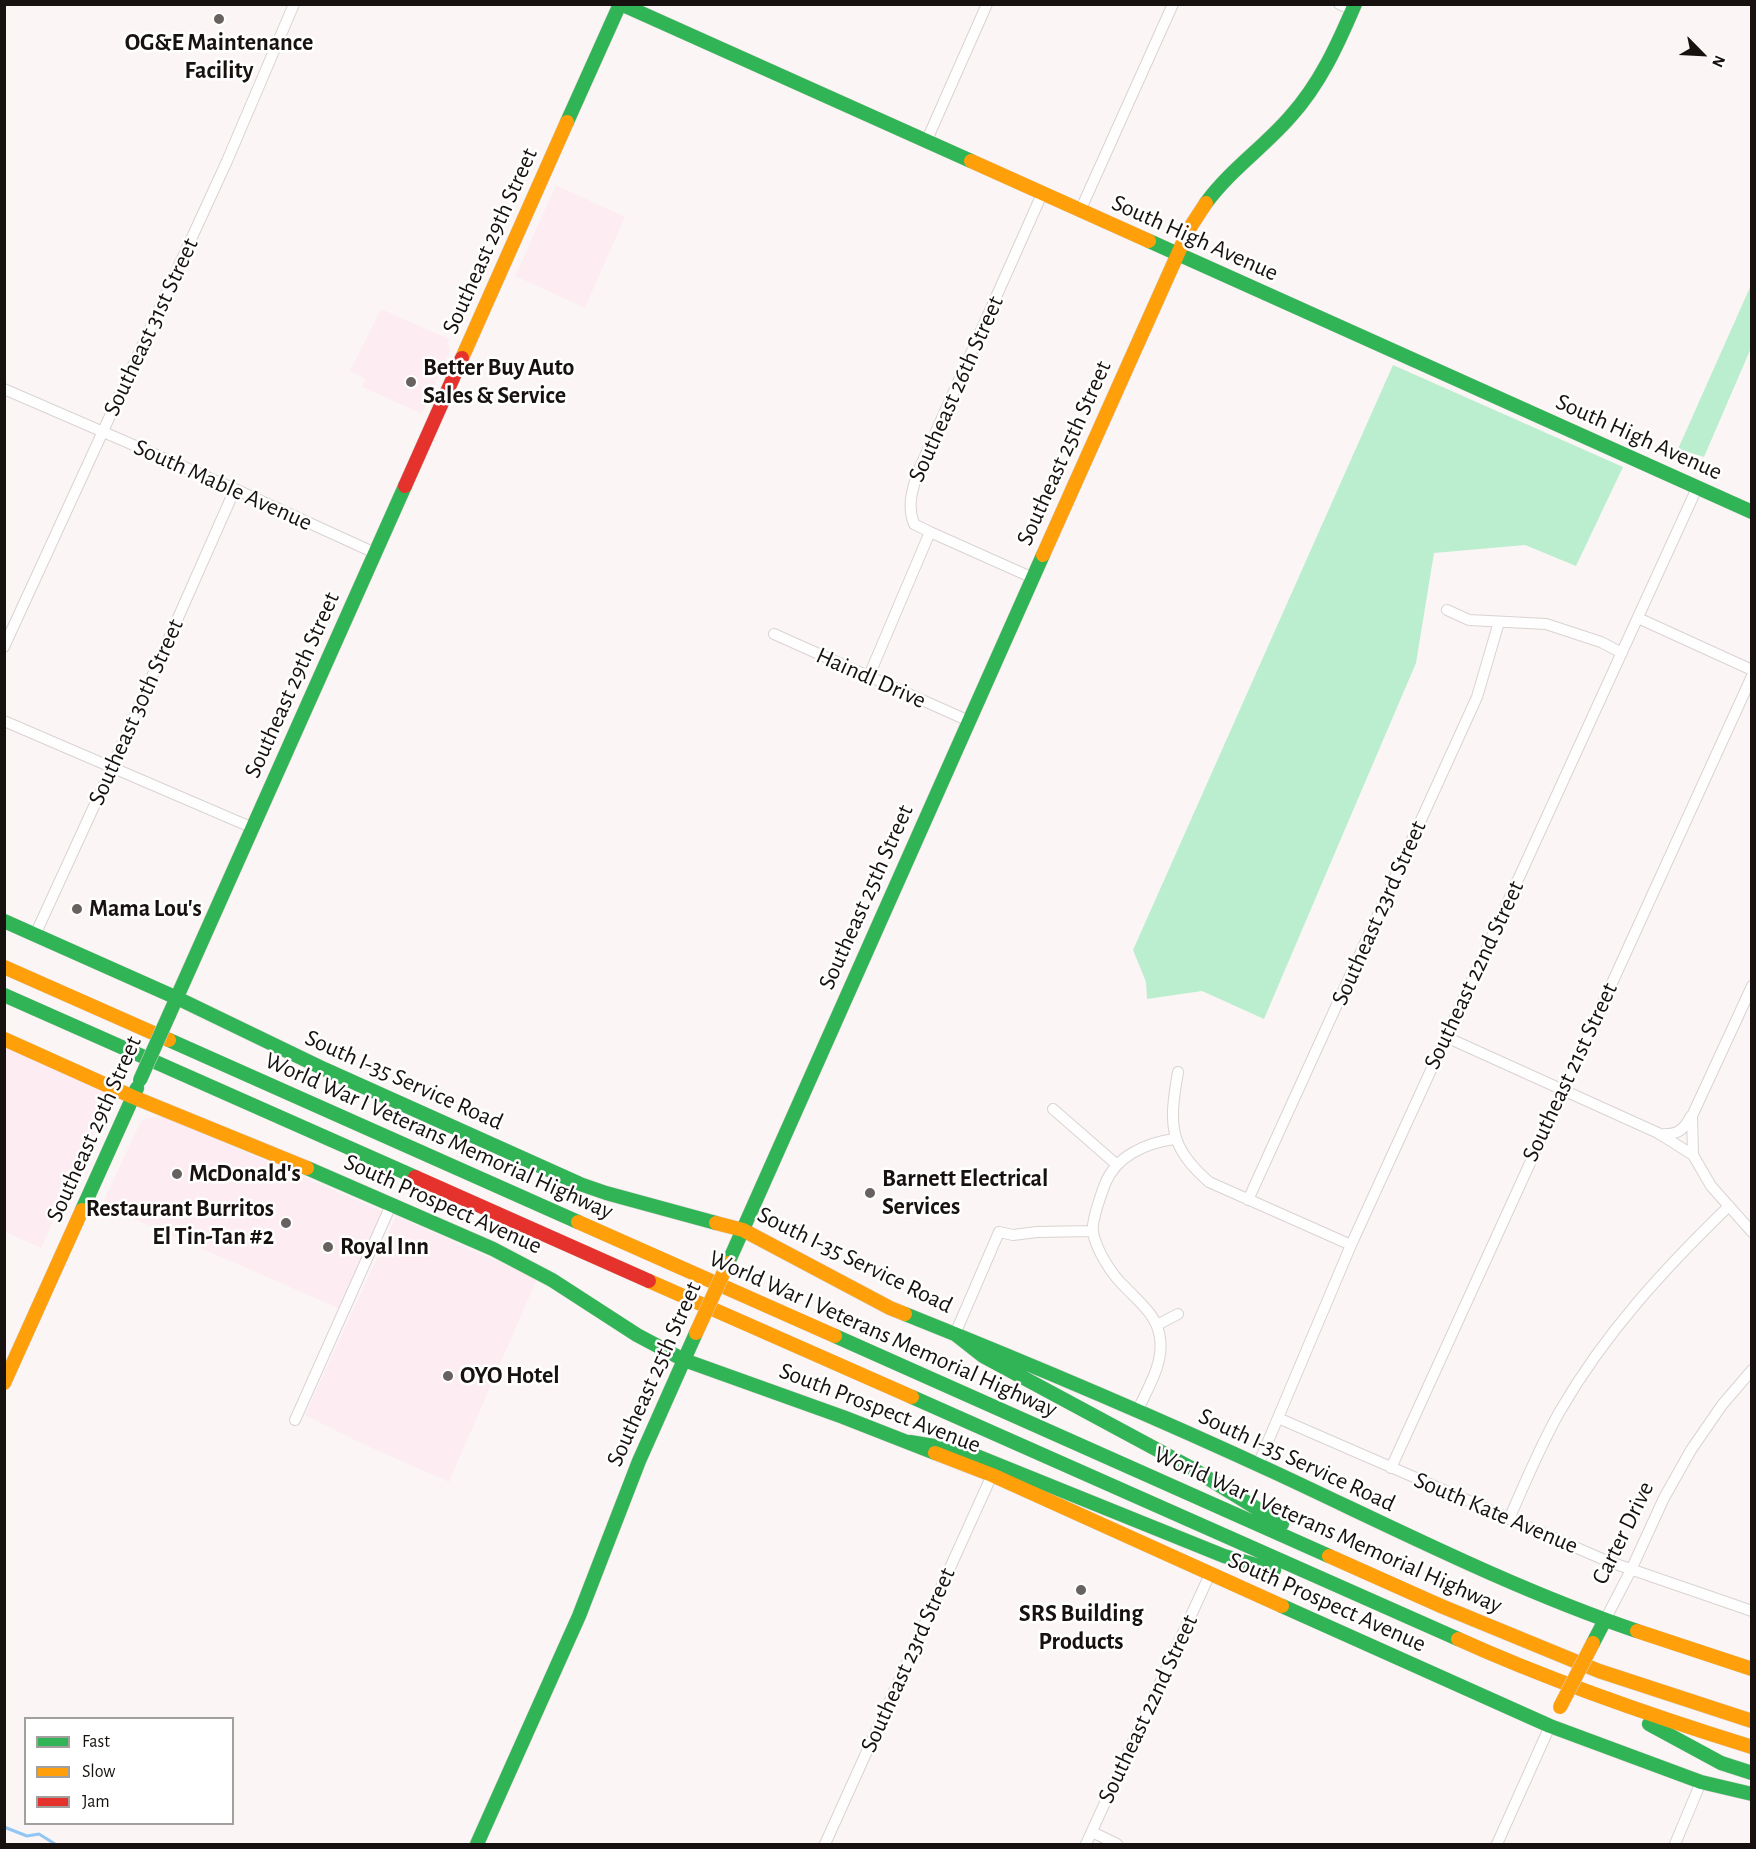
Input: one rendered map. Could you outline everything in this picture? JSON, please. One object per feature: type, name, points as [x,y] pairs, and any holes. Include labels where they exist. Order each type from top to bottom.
[{"type":"main road","name":"South High Avenue","points":[[620,4],[1751,511]]},
{"type":"main road","name":"Southeast 29th Street","points":[[4,1383],[620,4]]},
{"type":"main road","name":"Southeast 25th Street","points":[[477,1845],[579,1616],[639,1461],[1177,255],[1195,218],[1214,191],[1277,131],[1311,91],[1330,59],[1354,7]]},
{"type":"main road","name":"South I-35 Service Road","points":[[4,921],[177,998],[324,1069],[580,1184],[743,1230],[890,1308],[1047,1371],[1258,1465],[1473,1565],[1605,1620],[1752,1669]]},
{"type":"main road","name":"World War I Veterans Memorial Highway","points":[[4,967],[1522,1641],[1628,1681],[1752,1721]]},
{"type":"main road","name":"World War I Veterans Memorial Highway","points":[[4,995],[1498,1657],[1664,1720],[1752,1747]]},
{"type":"main road","name":"South Prospect Avenue","points":[[4,1039],[133,1097],[286,1159],[528,1266],[637,1335],[684,1360],[910,1442],[992,1475],[1550,1726],[1701,1782],[1752,1794]]},
{"type":"main road","points":[[955,1334],[983,1356],[1194,1469],[1348,1564]]},
{"type":"main road","points":[[910,1442],[958,1449],[1224,1556],[1335,1586]]},
{"type":"main road","name":"Carter Drive","points":[[1550,1726],[1605,1620]]},
{"type":"main road","points":[[1591,1693],[1721,1763],[1752,1773]]},
{"type":"street","name":"Southeast 31st Street","points":[[4,647],[227,161],[294,4]]},
{"type":"street","points":[[926,142],[987,4]]},
{"type":"street","points":[[1080,212],[1173,4]]},
{"type":"street","points":[[1339,4],[1354,7]]},
{"type":"street","name":"Southeast 26th Street","points":[[930,532],[914,524],[910,513],[912,492],[918,472],[1042,194]]},
{"type":"street","name":"South Mable Avenue","points":[[4,389],[235,489],[375,553]]},
{"type":"street","name":"Southeast 22nd Street","points":[[1258,1465],[1351,1245],[1696,488]]},
{"type":"street","name":"Southeast 30th Street","points":[[35,935],[235,489]]},
{"type":"street","points":[[868,678],[930,532],[1033,578]]},
{"type":"street","points":[[1447,610],[1469,620],[1546,624],[1601,642],[1622,653]]},
{"type":"street","points":[[1638,618],[1752,670]]},
{"type":"street","name":"Southeast 23rd Street","points":[[1248,1200],[1477,697],[1499,622]]},
{"type":"street","name":"Haindl Drive","points":[[774,634],[868,678],[969,721]]},
{"type":"street","name":"Southeast 21st Street","points":[[1391,1468],[1752,676]]},
{"type":"street","points":[[4,721],[253,828]]},
{"type":"street","points":[[1658,1134],[1673,1135],[1681,1132],[1692,1116],[1752,986]]},
{"type":"street","points":[[1446,1037],[1658,1134],[1693,1155],[1712,1186],[1752,1232]]},
{"type":"street","points":[[1178,1072],[1172,1116],[1174,1139],[1192,1167],[1209,1182],[1351,1245]]},
{"type":"street","points":[[1053,1109],[1116,1164]]},
{"type":"street","points":[[1692,1116],[1693,1155]]},
{"type":"street","points":[[1137,1412],[1157,1368],[1161,1351],[1157,1325],[1151,1312],[1112,1273],[1092,1231],[1102,1192],[1116,1164],[1154,1142],[1174,1139]]},
{"type":"street","points":[[295,1420],[391,1205]]},
{"type":"street","points":[[1509,1519],[1560,1411],[1626,1313],[1659,1276],[1729,1206]]},
{"type":"street","points":[[955,1334],[999,1232],[1013,1235],[1092,1231]]},
{"type":"street","points":[[1157,1325],[1178,1314]]},
{"type":"street","name":"Carter Drive","points":[[1605,1620],[1664,1498],[1691,1450],[1722,1405],[1752,1370]]},
{"type":"street","name":"South Kate Avenue","points":[[1278,1418],[1631,1570],[1752,1611]]},
{"type":"street","name":"Southeast 23rd Street","points":[[825,1845],[992,1475]]},
{"type":"street","name":"Southeast 22nd Street","points":[[1086,1845],[1210,1574]]},
{"type":"street","points":[[1497,1845],[1550,1726]]},
{"type":"street","points":[[1675,1845],[1701,1782]]},
{"type":"street","points":[[1092,1832],[1117,1845]]},
{"type":"shaded area","points":[[556,185],[625,217],[585,308],[515,276]]},
{"type":"shaded area","points":[[381,309],[449,339],[450,351],[422,414],[362,387],[366,379],[350,371]]},
{"type":"shaded area","points":[[5,1046],[104,1091],[105,1096],[97,1127],[41,1248],[5,1232]]},
{"type":"shaded area","points":[[163,1117],[382,1211],[340,1309],[102,1205],[138,1127],[143,1119]]},
{"type":"shaded area","points":[[396,1216],[537,1279],[449,1482],[367,1446],[305,1415]]},
{"type":"green space","points":[[1751,285],[1751,348],[1704,457],[1678,449]]},
{"type":"green space","points":[[1393,365],[1623,467],[1576,566],[1525,545],[1434,553],[1416,663],[1264,1019],[1202,991],[1147,999],[1146,982],[1133,950]]},
{"type":"waterway","points":[[4,1827],[27,1836],[39,1834],[55,1844]]},
{"type":"traffic: fast","points":[[567,122],[620,4]]},
{"type":"traffic: fast","points":[[621,4],[971,161]]},
{"type":"traffic: fast","points":[[1206,203],[1215,191],[1280,128],[1301,104],[1327,63],[1355,4]]},
{"type":"traffic: fast","points":[[1149,241],[1752,512]]},
{"type":"traffic: fast","points":[[169,1015],[405,486]]},
{"type":"traffic: fast","points":[[728,1263],[1043,555]]},
{"type":"traffic: fast","points":[[4,921],[177,998],[324,1069],[580,1184],[716,1223]]},
{"type":"traffic: fast","points":[[4,995],[415,1177]]},
{"type":"traffic: fast","points":[[140,1080],[169,1015]]},
{"type":"traffic: fast","points":[[169,1040],[578,1222]]},
{"type":"traffic: fast","points":[[82,1210],[137,1088]]},
{"type":"traffic: fast","points":[[307,1168],[493,1249],[552,1280],[637,1335],[684,1360],[935,1453]]},
{"type":"traffic: fast","points":[[905,1314],[1184,1431],[1499,1577],[1637,1631]]},
{"type":"traffic: fast","points":[[477,1844],[579,1616],[639,1461],[696,1333]]},
{"type":"traffic: fast","points":[[955,1334],[983,1356],[1193,1469],[1282,1524]]},
{"type":"traffic: fast","points":[[835,1336],[1329,1556]]},
{"type":"traffic: fast","points":[[912,1397],[1458,1639]]},
{"type":"traffic: fast","points":[[910,1442],[974,1455],[1224,1556],[1274,1570]]},
{"type":"traffic: fast","points":[[1282,1606],[1550,1726],[1701,1782],[1752,1794]]},
{"type":"traffic: fast","points":[[1593,1643],[1605,1620]]},
{"type":"traffic: fast","points":[[1649,1724],[1721,1763],[1752,1773]]},
{"type":"traffic: slow","points":[[462,358],[567,122]]},
{"type":"traffic: slow","points":[[971,161],[1149,241]]},
{"type":"traffic: slow","points":[[1043,555],[1189,229],[1206,203]]},
{"type":"traffic: slow","points":[[4,967],[169,1040]]},
{"type":"traffic: slow","points":[[4,1039],[133,1097],[307,1168]]},
{"type":"traffic: slow","points":[[4,1383],[82,1210]]},
{"type":"traffic: slow","points":[[578,1222],[835,1336]]},
{"type":"traffic: slow","points":[[716,1223],[743,1230],[905,1314]]},
{"type":"traffic: slow","points":[[696,1333],[728,1263]]},
{"type":"traffic: slow","points":[[649,1281],[912,1397]]},
{"type":"traffic: slow","points":[[935,1453],[992,1475],[1282,1606]]},
{"type":"traffic: slow","points":[[1329,1556],[1441,1606],[1599,1671],[1752,1721]]},
{"type":"traffic: slow","points":[[1637,1631],[1752,1669]]},
{"type":"traffic: slow","points":[[1458,1639],[1603,1698],[1752,1747]]},
{"type":"traffic: slow","points":[[1560,1707],[1593,1643]]},
{"type":"traffic: jam","points":[[405,486],[462,358]]},
{"type":"traffic: jam","points":[[415,1177],[649,1281]]},
{"type":"place","name":"OG&E Maintenance Facility","points":[[219,19]]},
{"type":"place","name":"Better Buy Auto Sales & Service","points":[[411,382]]},
{"type":"place","name":"Mama Lou's","points":[[77,909]]},
{"type":"place","name":"McDonald's","points":[[177,1174]]},
{"type":"place","name":"Barnett Electrical Services","points":[[870,1193]]},
{"type":"place","name":"Restaurant Burritos El Tin-Tan #2","points":[[286,1223]]},
{"type":"place","name":"Royal Inn","points":[[328,1247]]},
{"type":"place","name":"OYO Hotel","points":[[448,1376]]},
{"type":"place","name":"SRS Building Products","points":[[1081,1590]]}]
